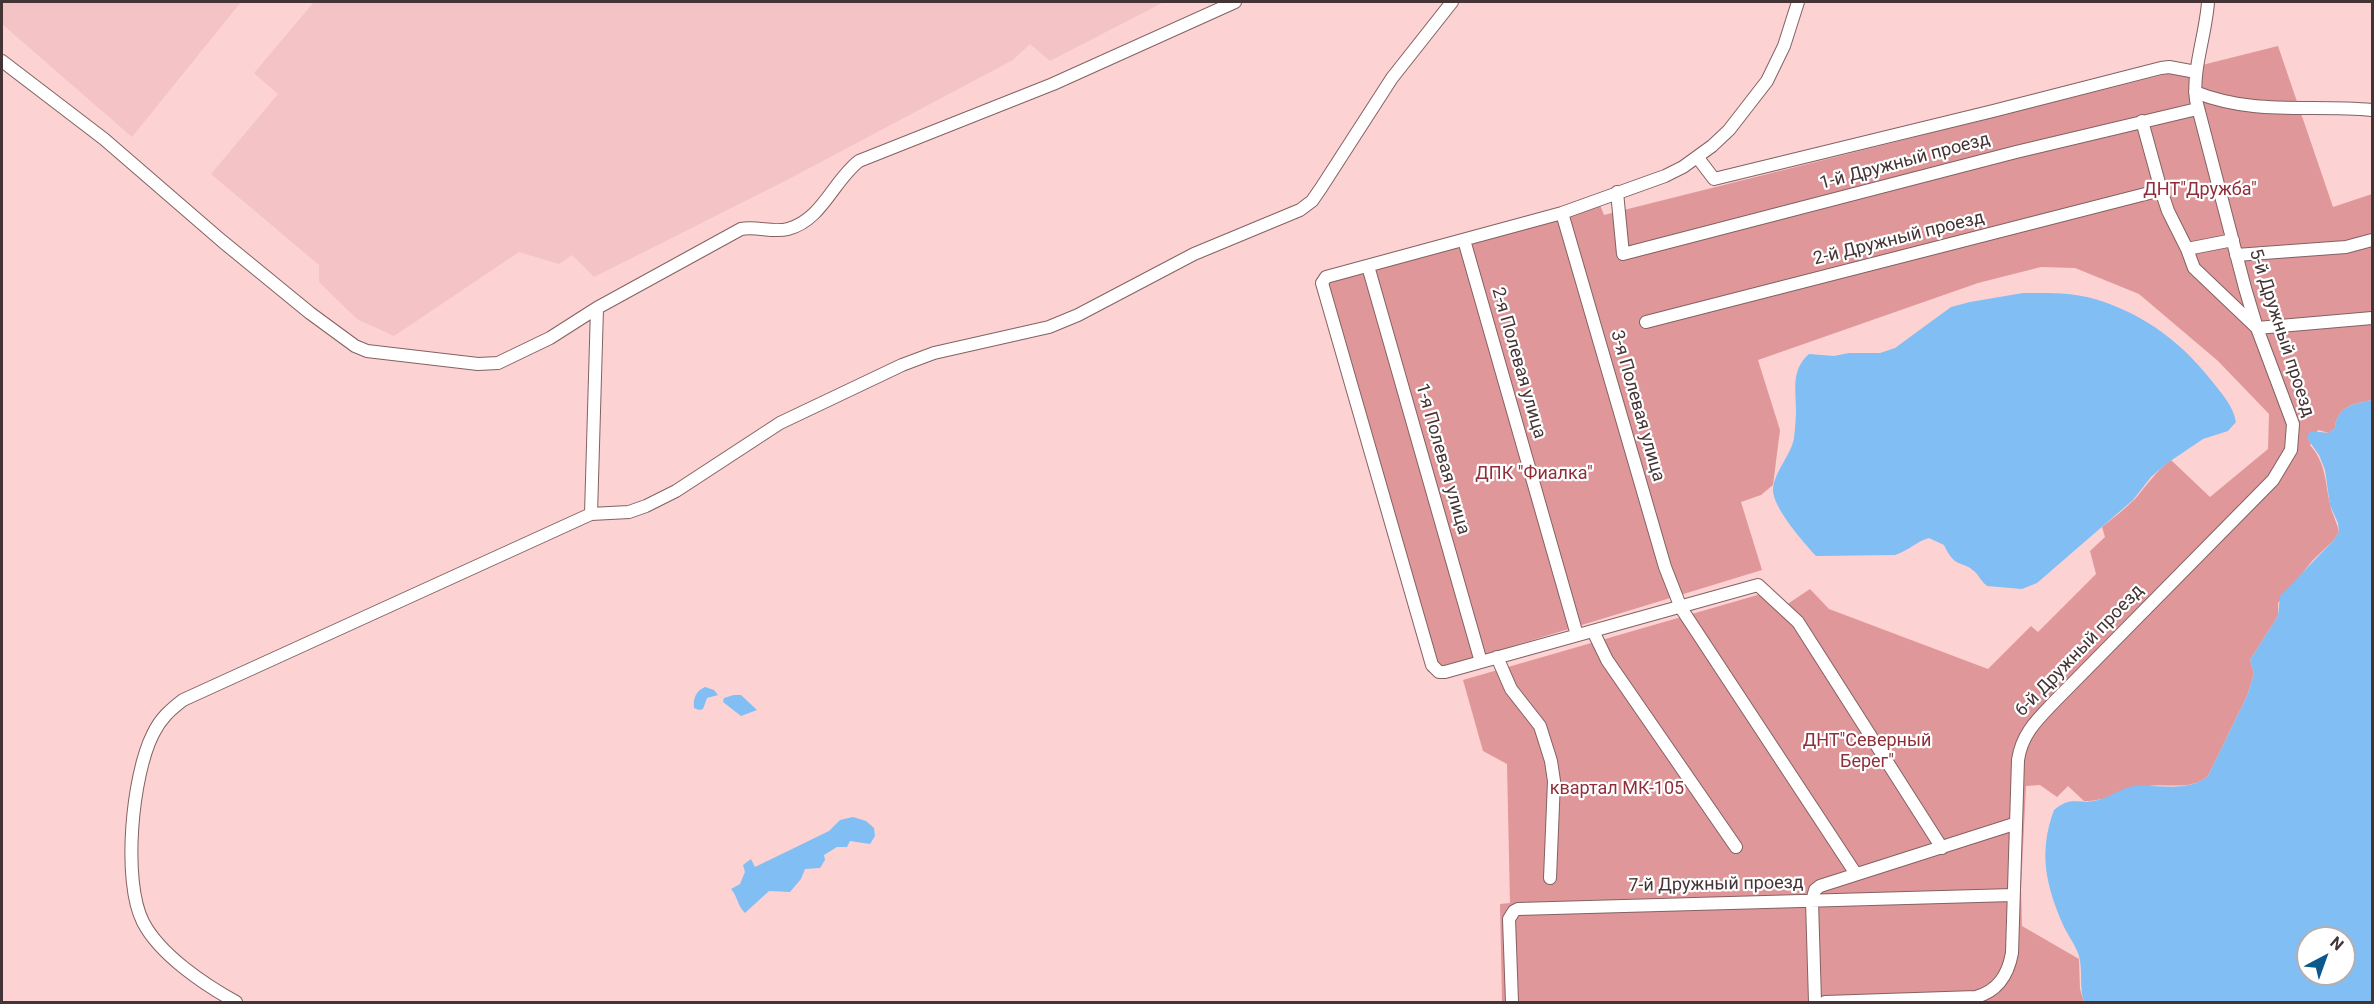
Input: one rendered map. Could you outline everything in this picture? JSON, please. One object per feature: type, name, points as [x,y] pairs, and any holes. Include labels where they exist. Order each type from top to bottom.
[{"type":"street","points":[[2,61],[104,139],[222,241],[337,334],[367,351],[478,364],[498,363],[550,338],[597,308],[741,229],[751,227],[787,230],[797,226],[820,207],[842,176],[858,161],[1053,84],[1235,2]]},
{"type":"street","points":[[236,1002],[197,977],[174,958],[143,923],[136,904],[132,855],[135,806],[145,756],[158,724],[168,711],[183,700],[591,514],[629,512],[646,506],[676,491],[780,423],[902,365],[934,353],[1049,327],[1078,315],[1194,254],[1300,210],[1317,194],[1392,78],[1452,2]]},
{"type":"street","points":[[1798,2],[1784,46],[1767,81],[1729,130],[1698,158],[1665,176],[1562,213],[1326,277],[1322,283],[1432,665],[1439,672],[1681,608],[1758,585],[1798,622],[1942,848]]},
{"type":"street","name":"5-й Дружный проезд","points":[[2208,2],[2206,25],[2196,72],[2197,109],[2257,328],[2290,414],[2294,431]]},
{"type":"street","points":[[1698,158],[1714,179],[2161,68],[2169,67],[2196,72]]},
{"type":"street","points":[[2195,92],[2216,101],[2243,106],[2340,106],[2373,110]]},
{"type":"street","name":"1-й Дружный проезд","points":[[1617,192],[1623,254],[2016,152],[2197,109]]},
{"type":"street","points":[[2142,122],[2168,211],[2197,274],[2257,328],[2373,318]]},
{"type":"street","name":"2-й Дружный проезд","points":[[1646,322],[2161,190]]},
{"type":"street","name":"3-я Полевая улица","points":[[1562,213],[1665,567],[1681,608],[1856,874]]},
{"type":"street","name":"2-я Полевая улица","points":[[1464,240],[1577,635]]},
{"type":"street","points":[[2187,249],[2233,240]]},
{"type":"street","points":[[2236,255],[2346,247],[2373,240]]},
{"type":"street","name":"1-я Полевая улица","points":[[1368,266],[1481,662]]},
{"type":"street","points":[[591,514],[597,308]]},
{"type":"street","name":"6-й Дружный проезд","points":[[1825,1002],[1976,998],[1988,994],[2002,980],[2012,953],[2014,824],[2018,760],[2024,736],[2030,727],[2273,480],[2291,450],[2294,431]]},
{"type":"street","points":[[1593,631],[1607,660],[1736,847]]},
{"type":"street","points":[[1497,657],[1511,689],[1540,726],[1551,761],[1554,781],[1550,878]]},
{"type":"street","points":[[1815,1002],[1812,901],[1815,890],[1820,886],[1856,874],[2014,824]]},
{"type":"street","name":"7-й Дружный проезд","points":[[1512,1002],[1509,919],[1518,909],[2013,895]]},
{"type":"shaded area","points":[[2,2],[241,2],[132,137],[2,24]]},
{"type":"shaded area","points":[[314,2],[1164,2],[1050,61],[1030,44],[1013,60],[785,181],[594,277],[572,255],[559,264],[519,252],[394,336],[357,319],[319,282],[319,265],[211,174],[278,94],[254,73]]},
{"type":"green space","points":[[2278,46],[2333,207],[2372,194],[2372,400],[2347,407],[2339,415],[2335,428],[2329,433],[2318,430],[2310,445],[2322,466],[2339,532],[2278,603],[2278,616],[2250,660],[2254,674],[2247,696],[2208,776],[2201,781],[2187,785],[2148,786],[2091,801],[2084,801],[2068,786],[2057,797],[2040,785],[2026,786],[2021,889],[2022,926],[2079,959],[2080,989],[2084,1002],[1502,1002],[1500,904],[1510,903],[1507,764],[1483,751],[1463,680],[1761,594],[1777,611],[1810,589],[1829,609],[1988,669],[2031,626],[2038,632],[2096,574],[2090,551],[2105,537],[2102,527],[2135,499],[2156,473],[2171,460],[2210,497],[2268,449],[2269,414],[2218,361],[2139,294],[2075,268],[2041,267],[1978,283],[1758,360],[1780,430],[1773,485],[1761,495],[1741,502],[1762,570],[1428,672],[1316,282],[1322,273],[1557,210],[1600,205],[1604,215]]},
{"type":"water","points":[[2023,293],[2079,295],[2106,303],[2140,318],[2171,339],[2199,365],[2226,400],[2236,422],[2228,431],[2203,439],[2166,464],[2151,477],[2133,500],[2037,583],[2022,589],[1987,586],[1972,569],[1952,558],[1944,545],[1929,538],[1895,555],[1816,556],[1783,515],[1773,490],[1776,476],[1790,451],[1794,438],[1796,380],[1803,360],[1809,354],[1834,356],[1849,353],[1880,353],[1895,348],[1951,307]]},
{"type":"water","points":[[2372,400],[2372,1002],[2084,1002],[2079,956],[2058,912],[2046,869],[2046,841],[2054,810],[2065,803],[2099,800],[2129,787],[2182,786],[2208,776],[2247,696],[2254,674],[2250,660],[2278,616],[2280,596],[2339,532],[2338,523],[2330,505],[2325,470],[2319,455],[2307,438],[2310,431],[2329,433],[2335,428],[2339,415],[2353,405]]},
{"type":"water","points":[[705,687],[714,690],[718,695],[707,698],[703,709],[699,710],[694,708],[695,698],[697,693]]},
{"type":"water","points":[[741,695],[757,710],[741,716],[723,702],[724,698]]},
{"type":"water","points":[[853,817],[866,821],[874,828],[875,836],[870,844],[850,841],[847,847],[837,847],[824,855],[825,860],[820,868],[805,869],[801,879],[790,892],[769,891],[745,913],[742,910],[731,889],[740,884],[745,872],[743,865],[751,859],[755,867],[829,831],[840,820]]},
{"type":"park label","name":"ДНТ\"Дружба\"","points":[[2200,190]]},
{"type":"park label","name":"ДПК \"Фиалка\"","points":[[1534,474]]},
{"type":"park label","name":"ДНТ\"Северный Берег\"","points":[[1867,751]]},
{"type":"park label","name":"квартал МК-105","points":[[1617,789]]}]
